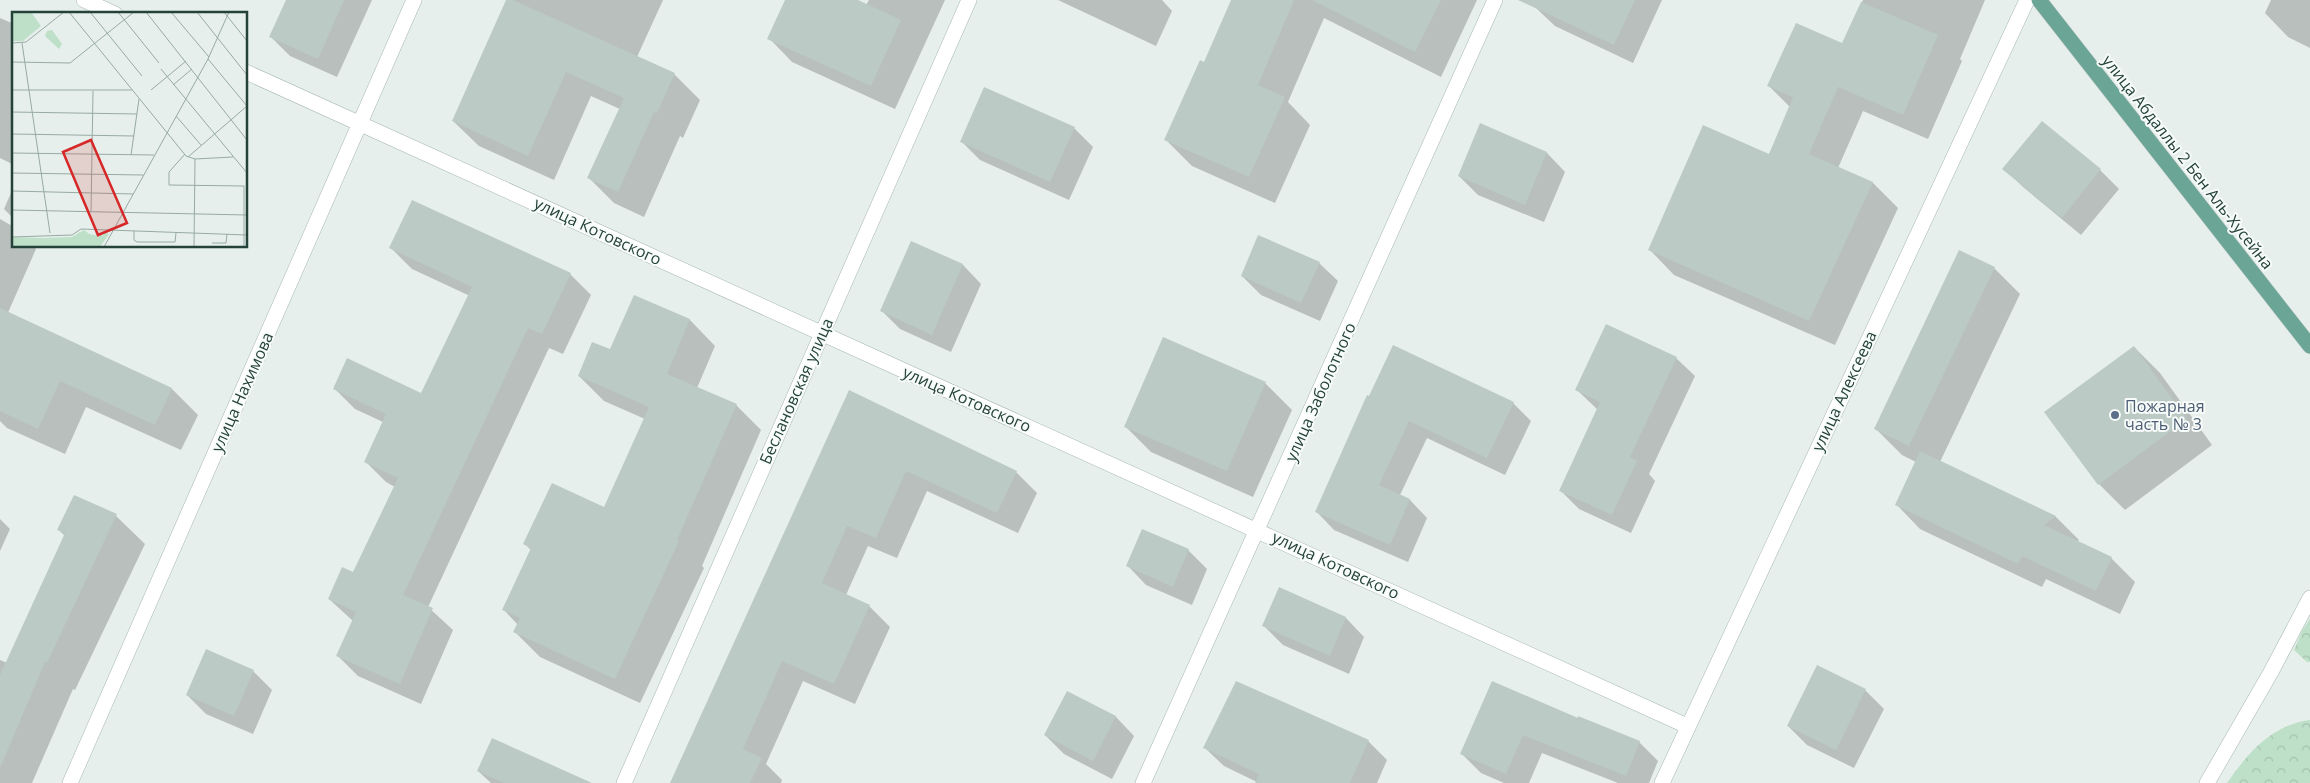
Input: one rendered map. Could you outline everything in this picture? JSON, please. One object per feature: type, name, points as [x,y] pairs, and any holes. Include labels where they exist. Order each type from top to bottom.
[{"type":"main road","name":"улица Абдаллы 2 Бен Аль-Хусейна","points":[[2039,0],[2310,346]]},
{"type":"street","points":[[84,0],[111,12]]},
{"type":"street","name":"улица Нахимова","points":[[70,783],[414,0]]},
{"type":"street","name":"Беслановская улица","points":[[624,783],[969,0]]},
{"type":"street","name":"улица Заболотного","points":[[1143,783],[1259,530],[1495,0]]},
{"type":"street","name":"улица Алексеева","points":[[1662,783],[2027,0]]},
{"type":"street","name":"улица Котовского","points":[[248,73],[362,122],[821,334],[1259,530],[1687,726]]},
{"type":"street","points":[[2207,783],[2271,672],[2310,598]]},
{"type":"green space","points":[[2310,619],[2310,662],[2307,662],[2294,650],[2302,631]]},
{"type":"green space","points":[[2310,720],[2310,783],[2227,783],[2252,751],[2272,734],[2296,723]]},
{"type":"building","points":[[286,0],[344,0],[318,59],[269,37]]},
{"type":"building","points":[[506,0],[513,0],[675,73],[657,113],[654,112],[618,192],[587,178],[624,98],[566,72],[528,156],[452,121]]},
{"type":"building","points":[[785,0],[858,0],[901,20],[871,86],[767,39]]},
{"type":"building","points":[[1231,0],[1294,0],[1258,85],[1285,97],[1249,177],[1164,140],[1200,60],[1204,62]]},
{"type":"building","points":[[1312,0],[1441,0],[1415,52]]},
{"type":"building","points":[[1518,0],[1635,0],[1614,45]]},
{"type":"building","points":[[1861,2],[1938,35],[1903,115],[1838,87],[1809,154],[1873,182],[1809,321],[1648,250],[1703,125],[1769,154],[1793,97],[1767,86],[1796,23],[1842,43]]},
{"type":"building","points":[[984,87],[1075,127],[1050,182],[960,142]]},
{"type":"building","points":[[2042,121],[2101,169],[2062,218],[2002,169]]},
{"type":"building","points":[[1480,123],[1547,152],[1525,205],[1458,176]]},
{"type":"building","points":[[412,200],[571,273],[542,334],[528,328],[403,595],[433,608],[400,684],[336,656],[356,612],[328,599],[342,567],[353,572],[398,478],[364,462],[386,414],[333,389],[347,358],[421,393],[472,287],[389,248]]},
{"type":"building","points":[[1258,235],[1320,262],[1301,303],[1241,276]]},
{"type":"building","points":[[911,241],[963,264],[932,335],[880,311]]},
{"type":"building","points":[[1959,250],[1995,267],[1909,446],[1874,429]]},
{"type":"building","points":[[634,295],[690,319],[667,374],[737,404],[677,540],[679,541],[615,679],[513,632],[520,618],[502,610],[531,548],[523,544],[552,483],[604,507],[649,407],[578,376],[592,342],[610,349]]},
{"type":"building","points":[[0,308],[172,388],[155,425],[60,381],[38,429],[0,411]]},
{"type":"building","points":[[1606,324],[1677,357],[1630,457],[1637,461],[1612,515],[1559,491],[1600,402],[1575,390]]},
{"type":"building","points":[[1163,337],[1266,382],[1227,471],[1124,427]]},
{"type":"building","points":[[1393,345],[1514,402],[1487,458],[1409,421],[1379,485],[1410,499],[1390,545],[1315,512],[1367,395],[1369,396]]},
{"type":"building","name":"Пожарная часть № 3","points":[[2134,346],[2187,419],[2098,485],[2044,412]]},
{"type":"building","points":[[849,390],[1017,471],[997,513],[906,471],[876,538],[847,526],[822,583],[870,605],[834,684],[782,661],[743,749],[762,758],[750,783],[670,783]]},
{"type":"building","points":[[1920,451],[2056,516],[2044,525],[2112,557],[2096,591],[2022,556],[2018,564],[1895,505]]},
{"type":"building","points":[[74,495],[117,514],[47,663],[45,662],[0,768],[0,675],[65,533],[57,530]]},
{"type":"building","points":[[1142,529],[1189,549],[1173,587],[1126,566]]},
{"type":"building","points":[[1279,587],[1346,617],[1330,656],[1262,626]]},
{"type":"building","points":[[206,649],[254,670],[234,716],[186,695]]},
{"type":"building","points":[[1817,665],[1866,689],[1836,750],[1787,726]]},
{"type":"building","points":[[1236,681],[1369,740],[1350,783],[1255,783],[1259,774],[1203,748]]},
{"type":"building","points":[[1492,681],[1578,718],[1578,716],[1640,741],[1626,776],[1523,735],[1506,774],[1460,754]]},
{"type":"building","points":[[1067,691],[1116,716],[1093,761],[1044,735]]},
{"type":"building","points":[[492,738],[592,783],[504,783],[477,771]]},
{"type":"place","name":"Пожарная часть № 3","points":[[2115,415]]}]
